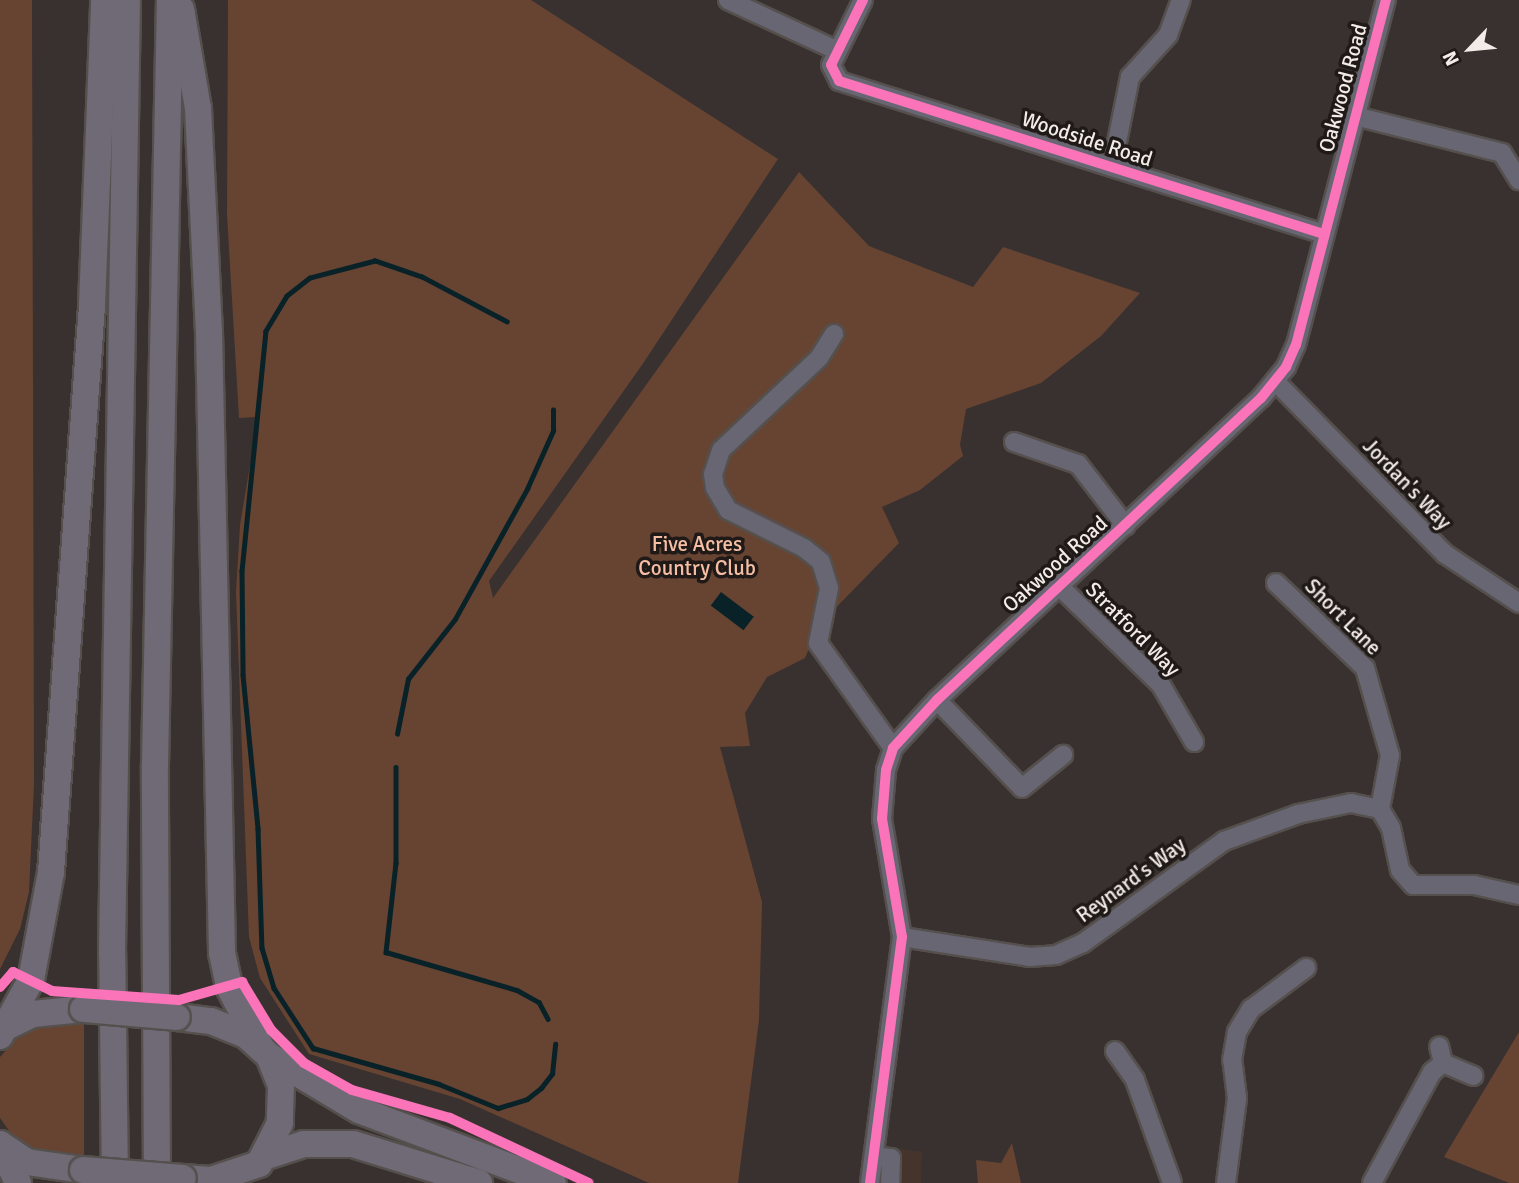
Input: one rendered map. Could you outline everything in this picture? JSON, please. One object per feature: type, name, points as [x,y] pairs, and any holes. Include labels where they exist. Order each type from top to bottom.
[{"type":"highway","points":[[3,1032],[31,980],[51,872],[92,305],[104,0]]},
{"type":"highway","points":[[115,1183],[112,952],[127,0]]},
{"type":"highway","points":[[170,0],[155,765],[170,1181]]},
{"type":"highway","points":[[179,0],[198,108],[209,331],[222,953],[229,987],[281,1086],[280,1123],[258,1168]]},
{"type":"highway","points":[[3,1032],[33,1014],[83,1009],[177,1017],[230,1027],[266,1053],[359,1110],[553,1183]]},
{"type":"highway","points":[[0,1144],[27,1162],[170,1181],[228,1177],[258,1168],[295,1145],[353,1144],[479,1183]]},
{"type":"highway","points":[[0,1144],[18,1183]]},
{"type":"street","points":[[728,0],[838,51],[863,0]]},
{"type":"street","points":[[1112,167],[1129,77],[1168,34],[1181,0]]},
{"type":"street","name":"Oakwood Road","points":[[892,748],[937,700],[1126,526],[1275,381],[1296,345],[1386,0]]},
{"type":"street","name":"Woodside Road","points":[[838,51],[831,72],[839,81],[1324,234]]},
{"type":"street","points":[[1355,116],[1502,153],[1519,180]]},
{"type":"street","points":[[834,334],[819,358],[721,450],[713,474],[718,498],[728,510],[804,548],[821,562],[829,588],[818,643],[892,748],[886,770],[883,819],[902,937],[870,1183]]},
{"type":"street","name":"Jordan's Way","points":[[1275,381],[1445,554],[1519,603]]},
{"type":"street","points":[[1014,442],[1078,464],[1126,526]]},
{"type":"street","name":"Short Lane","points":[[1276,583],[1364,668],[1391,755],[1380,809]]},
{"type":"street","name":"Stratford Way","points":[[1059,586],[1161,685],[1194,742]]},
{"type":"street","points":[[937,700],[1022,788],[1063,755]]},
{"type":"street","name":"Reynard's Way","points":[[902,937],[1029,957],[1056,955],[1083,943],[1224,841],[1298,814],[1351,803],[1380,809]]},
{"type":"street","points":[[1380,809],[1391,828],[1400,870],[1413,885],[1474,885],[1519,895]]},
{"type":"street","points":[[1226,1183],[1237,1098],[1233,1060],[1237,1031],[1251,1009],[1306,968]]},
{"type":"street","points":[[1115,1051],[1135,1080],[1172,1183]]},
{"type":"street","points":[[1372,1183],[1441,1054],[1474,1076]]},
{"type":"street","points":[[874,1156],[891,1157],[890,1183]]},
{"type":"shaded area","points":[[886,1147],[922,1152],[921,1183],[881,1183]]},
{"type":"green space","points":[[0,0],[32,0],[34,784],[29,892],[20,929],[0,969]]},
{"type":"green space","name":"Five Acres Country Club","points":[[228,0],[531,0],[778,159],[642,365],[489,581],[493,598],[799,172],[869,246],[973,287],[1003,247],[1140,293],[1101,336],[1041,383],[966,409],[960,445],[963,456],[920,490],[882,507],[899,543],[819,625],[805,658],[767,677],[745,713],[750,746],[720,747],[762,902],[759,1020],[738,1183],[649,1183],[460,1099],[309,1054],[260,978],[249,937],[236,592],[240,525],[258,417],[239,418],[227,215]]},
{"type":"green space","points":[[84,1017],[84,1155],[33,1148],[12,1135],[0,1118],[0,1057],[25,1029],[43,1022]]},
{"type":"green space","points":[[1519,1032],[1519,1183],[1509,1183],[1444,1157]]},
{"type":"green space","points":[[1012,1143],[1021,1183],[978,1183],[976,1160],[1001,1163]]},
{"type":"water","points":[[721,592],[754,617],[744,630],[711,606]]},
{"type":"waterway","points":[[507,322],[422,277],[375,261],[310,278],[287,296],[266,331],[242,571],[243,675],[258,829],[262,948],[274,988],[313,1048],[439,1084],[498,1108],[527,1099],[541,1088],[552,1074],[555,1044]]},
{"type":"waterway","points":[[397,734],[408,679],[455,619],[527,489],[553,431],[553,410]]},
{"type":"waterway","points":[[396,767],[396,863],[386,952],[517,990],[539,1002],[548,1019]]},
{"type":"cycle path","points":[[863,0],[831,65],[839,81],[1324,234]]},
{"type":"cycle path","points":[[870,1183],[902,937],[882,819],[886,770],[893,748],[937,700],[1261,398],[1286,367],[1296,345],[1386,0]]},
{"type":"cycle path","points":[[0,987],[13,972],[52,991],[179,1000],[242,982],[271,1030],[304,1063],[352,1090],[450,1118],[589,1183]]}]
